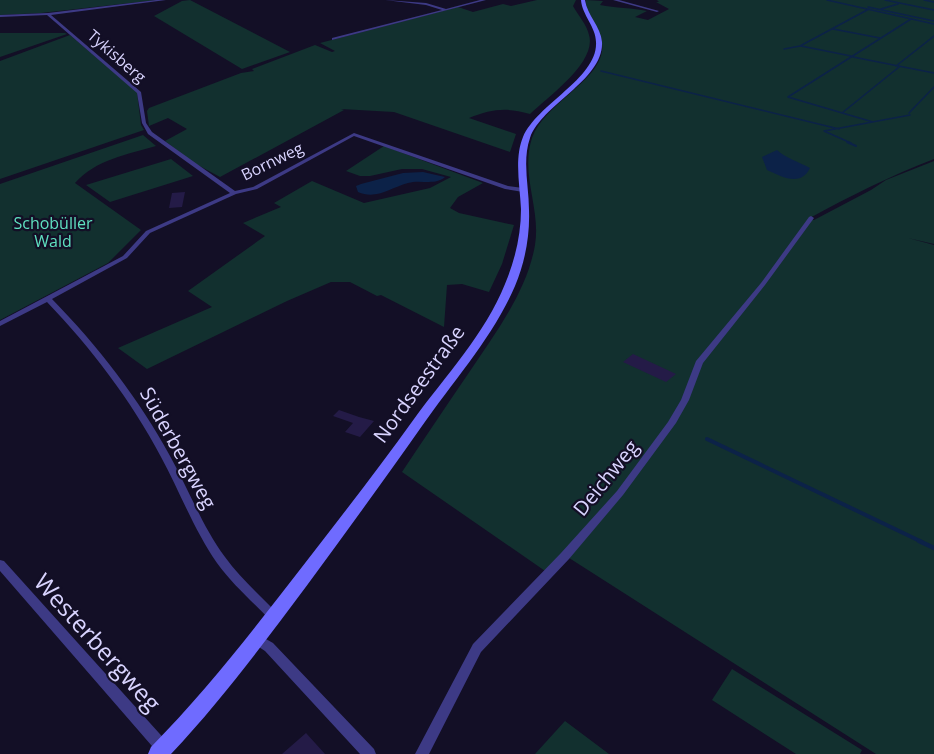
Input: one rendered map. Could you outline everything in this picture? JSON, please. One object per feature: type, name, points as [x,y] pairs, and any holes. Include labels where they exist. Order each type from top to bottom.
[{"type":"main road","name":"Nordseestraße","points":[[161,751],[274,617],[490,324],[520,257],[525,220],[522,159],[528,134],[540,115],[584,75],[599,49],[599,42],[583,7],[583,0]]},
{"type":"street","points":[[0,16],[48,14],[164,0]]},
{"type":"street","points":[[387,0],[426,4],[446,10]]},
{"type":"street","points":[[466,0],[474,2]]},
{"type":"street","points":[[333,39],[484,0]]},
{"type":"street","points":[[615,0],[657,11]]},
{"type":"street","name":"Tykisberg","points":[[48,14],[139,93],[144,123],[150,134],[234,193]]},
{"type":"street","name":"Bornweg","points":[[47,298],[125,257],[148,232],[234,193],[255,188],[354,134],[507,188],[524,190]]},
{"type":"street","name":"Deichweg","points":[[422,754],[477,648],[565,556],[620,493],[672,423],[685,400],[699,363],[763,284],[811,218]]},
{"type":"street","points":[[0,324],[47,298]]},
{"type":"street","name":"Süderbergweg","points":[[47,298],[73,324],[123,387],[165,456],[205,535],[222,561],[274,617]]},
{"type":"street","name":"Westerbergweg","points":[[0,564],[161,751]]},
{"type":"street","points":[[257,639],[269,647],[369,754]]},
{"type":"green space","points":[[0,0],[157,0],[41,13],[0,15]]},
{"type":"green space","points":[[190,0],[290,52],[242,69],[154,16],[182,1]]},
{"type":"green space","points":[[537,0],[576,0],[573,6],[588,31],[590,45],[586,56],[570,78],[530,114],[514,110],[499,110],[469,118],[516,134],[510,152],[394,112],[341,109],[344,110],[220,177],[194,163],[165,141],[187,129],[168,118],[149,126],[147,111],[149,108],[241,73],[254,71],[252,69],[315,45],[332,52],[335,51],[320,43],[458,7],[473,12],[503,4],[511,6]]},
{"type":"green space","points":[[586,0],[603,1],[600,5],[647,11],[635,17],[648,20],[669,9],[656,2],[659,2],[657,0],[934,0],[934,159],[902,172],[870,187],[808,219],[814,220],[886,180],[934,161],[934,244],[908,238],[934,245],[934,754],[876,754],[566,556],[548,573],[402,472],[499,328],[525,280],[535,245],[536,231],[528,165],[532,138],[547,114],[591,73],[602,51],[600,38],[586,7]]},
{"type":"green space","points":[[0,33],[65,33],[67,34],[0,57]]},
{"type":"green space","points":[[70,35],[137,92],[141,125],[144,130],[0,179],[0,61]]},
{"type":"green space","name":"Schobüller Wald","points":[[143,135],[156,146],[102,163],[75,183],[141,230],[108,263],[0,320],[0,184]]},
{"type":"green space","points":[[384,146],[483,183],[458,197],[450,208],[459,213],[514,225],[502,264],[489,292],[462,284],[447,285],[444,327],[350,282],[331,282],[147,369],[118,348],[212,307],[188,291],[265,236],[243,223],[281,207],[274,203],[312,181],[364,203],[430,188],[451,177],[422,169],[402,169],[370,176],[360,176],[346,171]]},
{"type":"green space","points":[[171,159],[193,176],[110,202],[86,185]]},
{"type":"green space","points":[[732,669],[862,750],[860,754],[796,754],[712,700]]},
{"type":"green space","points":[[565,721],[609,754],[535,754]]},
{"type":"water","points":[[777,150],[810,168],[806,174],[791,179],[767,170],[762,157]]},
{"type":"water","points":[[423,172],[445,177],[432,182],[408,183],[371,195],[358,192],[356,186],[403,173]]},
{"type":"building","points":[[185,192],[182,207],[169,208],[172,193]]},
{"type":"building","points":[[633,354],[676,374],[666,382],[623,362]]},
{"type":"building","points":[[339,410],[374,421],[360,437],[345,432],[353,423],[333,416]]},
{"type":"building","points":[[306,733],[325,754],[282,754]]},
{"type":"waterway","points":[[827,0],[868,9]]},
{"type":"waterway","points":[[885,0],[934,10]]},
{"type":"waterway","points":[[924,0],[934,2]]},
{"type":"waterway","points":[[881,9],[898,4]]},
{"type":"waterway","points":[[868,7],[934,21]]},
{"type":"waterway","points":[[784,49],[800,46],[868,9]]},
{"type":"waterway","points":[[868,9],[934,24]]},
{"type":"waterway","points":[[842,113],[788,97],[911,19]]},
{"type":"waterway","points":[[833,29],[880,38]]},
{"type":"waterway","points":[[897,66],[934,36]]},
{"type":"waterway","points":[[801,46],[851,56]]},
{"type":"waterway","points":[[853,57],[897,66]]},
{"type":"waterway","points":[[897,66],[934,73]]},
{"type":"waterway","points":[[842,113],[899,67]]},
{"type":"waterway","points":[[601,71],[837,129]]},
{"type":"waterway","points":[[909,113],[934,87]]},
{"type":"waterway","points":[[842,113],[873,122]]},
{"type":"waterway","points":[[873,122],[910,115]]},
{"type":"waterway","points":[[837,129],[873,122]]},
{"type":"waterway","points":[[837,129],[824,131],[851,143]]},
{"type":"waterway","points":[[847,142],[856,146]]},
{"type":"waterway","points":[[707,439],[922,542]]},
{"type":"waterway","points":[[919,541],[934,548]]}]
